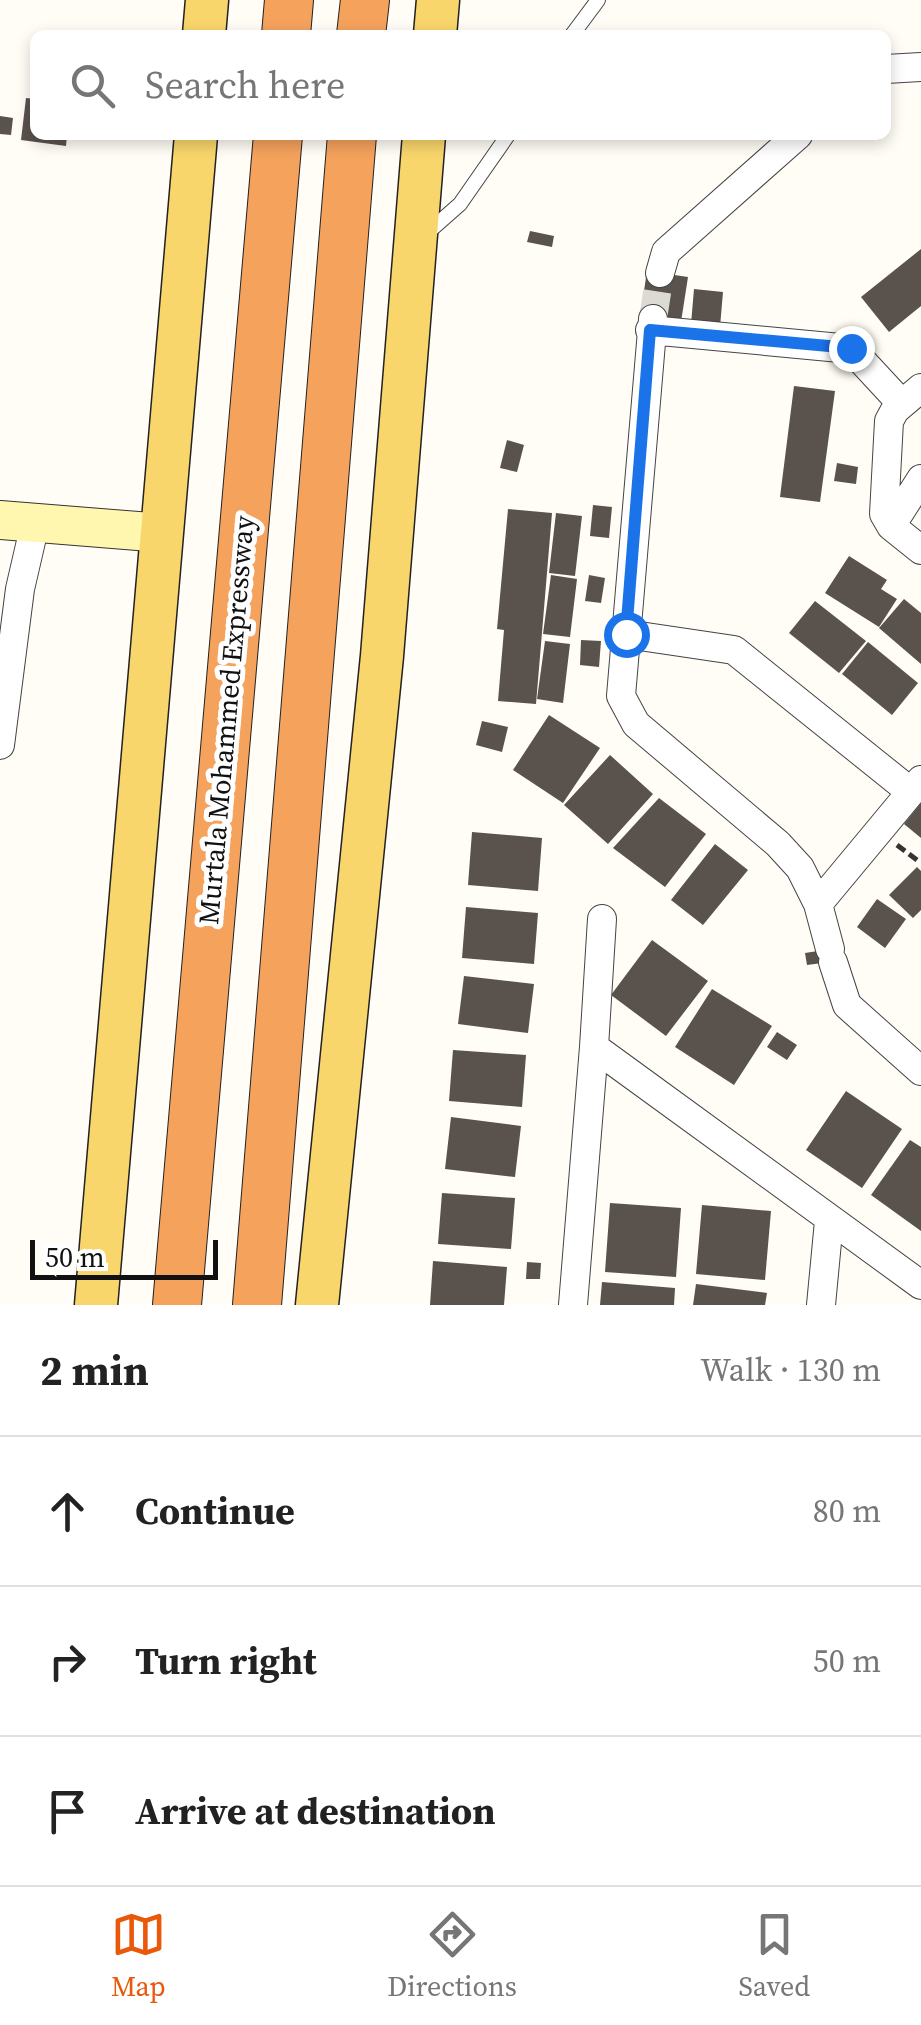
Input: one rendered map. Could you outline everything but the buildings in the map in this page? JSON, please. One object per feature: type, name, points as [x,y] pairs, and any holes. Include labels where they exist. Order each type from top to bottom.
[{"type":"highway","points":[[286,30],[288,0]]},
{"type":"highway","points":[[362,30],[365,0]]},
{"type":"highway","name":"Murtala Mohammed Expressway","points":[[177,1305],[278,140]]},
{"type":"highway","points":[[256,1305],[352,140]]},
{"type":"main road","points":[[204,30],[207,0]]},
{"type":"main road","points":[[435,30],[438,0]]},
{"type":"main road","points":[[96,1305],[196,140]]},
{"type":"main road","points":[[316,1305],[382,656],[424,140]]},
{"type":"street","points":[[891,69],[921,67]]},
{"type":"street","points":[[660,273],[666,252],[792,140]]},
{"type":"street","points":[[921,550],[890,526],[882,504],[885,435],[911,396],[851,348],[652,324],[622,696],[636,724],[778,844],[800,868],[818,904],[847,1005],[921,1070]]},
{"type":"street","points":[[890,526],[921,479]]},
{"type":"street","points":[[0,745],[20,589],[18,522],[162,534]]},
{"type":"street","points":[[626,634],[734,650],[916,786],[818,904]]},
{"type":"street","points":[[573,1305],[602,919]]},
{"type":"street","points":[[594,1047],[921,1286]]},
{"type":"street","points":[[821,1305],[829,1221]]},
{"type":"lane","points":[[576,30],[598,0]]},
{"type":"lane","points":[[413,245],[460,204],[505,140]]},
{"type":"tunnel","points":[[653,319],[660,273]]},
{"type":"route","points":[[626,634],[650,330],[851,348]]}]
